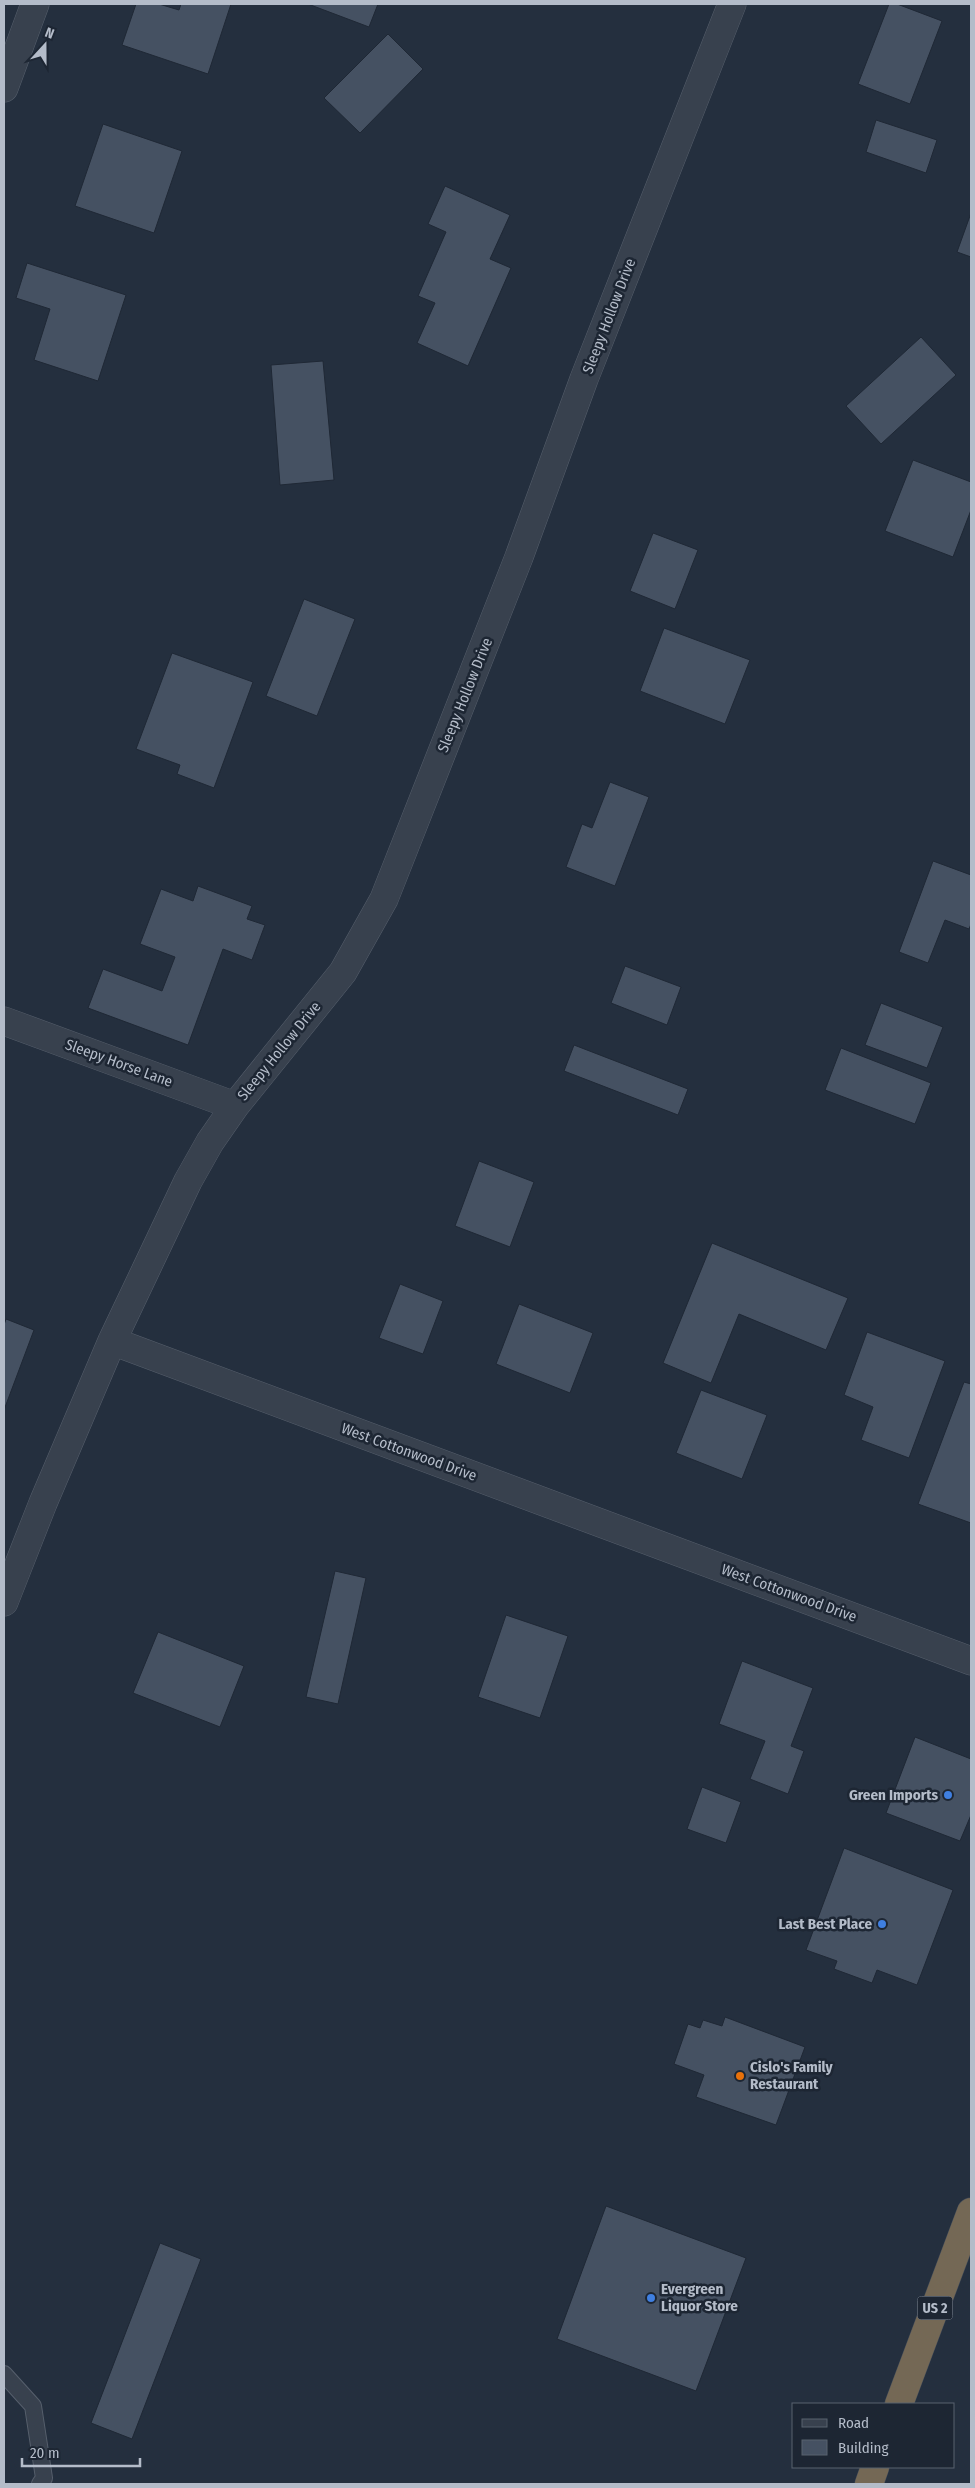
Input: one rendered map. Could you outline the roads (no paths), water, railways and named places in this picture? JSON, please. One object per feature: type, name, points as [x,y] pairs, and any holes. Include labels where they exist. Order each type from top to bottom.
[{"type":"highway","name":"US 2","points":[[899,2403],[971,2212]]},
{"type":"highway","points":[[869,2484],[876,2468]]},
{"type":"street","points":[[4,88],[35,4]]},
{"type":"street","name":"Sleepy Hollow Drive","points":[[112,1341],[188,1181],[210,1142],[235,1106],[343,972],[384,899],[519,557],[588,370],[732,4]]},
{"type":"street","name":"Sleepy Horse Lane","points":[[4,1021],[235,1106]]},
{"type":"street","points":[[4,1602],[43,1503],[112,1341]]},
{"type":"street","name":"West Cottonwood Drive","points":[[112,1341],[971,1661]]},
{"type":"lane","points":[[4,2374],[33,2406],[44,2478],[40,2484]]},
{"type":"place","name":"Green Imports","points":[[948,1795]]},
{"type":"place","name":"Last Best Place","points":[[882,1924]]},
{"type":"place","name":"Cislo's Family Restaurant","points":[[740,2076]]},
{"type":"place","name":"Evergreen Liquor Store","points":[[651,2298]]}]
